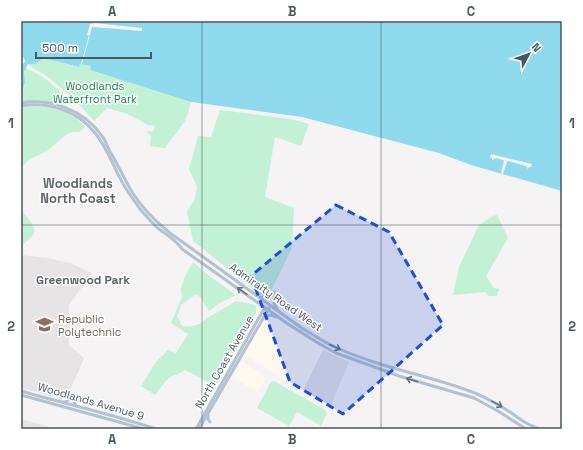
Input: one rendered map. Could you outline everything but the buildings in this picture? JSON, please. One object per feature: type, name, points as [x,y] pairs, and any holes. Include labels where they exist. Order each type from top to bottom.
[{"type":"main road","points":[[21,105],[38,104],[59,106]]},
{"type":"main road","points":[[64,104],[66,108]]},
{"type":"main road","name":"Admiralty Road West","points":[[59,106],[66,108],[86,119],[103,137],[108,153],[123,185],[148,218],[158,228],[178,243],[182,249],[257,302],[318,343],[336,353],[425,384],[474,398],[498,411],[523,429]]},
{"type":"main road","name":"Admiralty Road West","points":[[59,106],[88,126],[99,138],[133,193],[145,210],[158,223],[279,312],[319,339],[337,348],[384,365],[464,389],[500,406],[527,424],[539,429]]},
{"type":"main road","points":[[205,257],[210,263],[210,265],[206,266]]},
{"type":"main road","points":[[213,271],[210,267],[215,265]]},
{"type":"main road","points":[[258,296],[268,297],[274,292]]},
{"type":"main road","points":[[274,297],[274,303],[279,312]]},
{"type":"main road","points":[[257,302],[262,308],[262,315],[270,315],[280,318]]},
{"type":"main road","name":"North Coast Avenue","points":[[197,429],[268,304]]},
{"type":"main road","name":"North Coast Avenue","points":[[197,429],[208,413],[251,339],[262,315]]},
{"type":"main road","points":[[373,361],[375,364],[373,366]]},
{"type":"main road","points":[[383,369],[382,367],[384,365]]},
{"type":"main road","name":"Woodlands Avenue 9","points":[[21,391],[156,429]]},
{"type":"main road","name":"Woodlands Avenue 9","points":[[21,395],[144,429]]},
{"type":"main road","points":[[57,401],[65,402],[72,399],[76,406]]},
{"type":"main road","points":[[96,416],[94,413],[97,412]]},
{"type":"main road","points":[[201,424],[210,422],[207,417],[208,413]]},
{"type":"main road","points":[[119,418],[121,420],[121,422],[119,422]]},
{"type":"main road","points":[[523,429],[527,424]]},
{"type":"highlighted area","points":[[336,205],[389,232],[443,325],[343,414],[290,382],[251,276]]},
{"type":"shaded area","name":"Republic Polytechnic","points":[[21,255],[48,258],[70,263],[92,273],[69,305],[69,345],[84,358],[67,396],[63,399],[21,388]]},
{"type":"shaded area","points":[[274,316],[324,349],[303,390],[244,355],[265,318]]},
{"type":"shaded area","points":[[323,350],[349,362],[331,405],[303,391]]},
{"type":"shaded area","points":[[241,361],[265,376],[266,378],[258,392],[232,377]]},
{"type":"shaded area","points":[[21,419],[57,429],[21,429]]},
{"type":"green space","name":"Woodlands Waterfront Park","points":[[43,58],[78,67],[80,64],[91,66],[90,70],[191,102],[185,121],[165,148],[150,146],[151,135],[147,133],[148,131],[153,132],[155,126],[148,125],[128,114],[107,108],[94,121],[64,90],[44,74],[28,64],[36,63]]},
{"type":"green space","points":[[25,68],[47,80],[63,94],[64,97],[57,104],[43,100],[21,102],[25,84]]},
{"type":"green space","points":[[43,107],[59,110],[73,117],[85,127],[79,132],[67,134],[47,151],[30,159],[21,167],[21,108]]},
{"type":"green space","points":[[220,110],[291,119],[309,124],[301,146],[275,137],[265,197],[294,208],[292,248],[271,291],[265,295],[260,295],[193,241],[187,211],[195,199],[197,187],[189,169],[198,136],[211,137]]},
{"type":"green space","points":[[21,210],[30,221],[34,232],[29,240],[21,246]]},
{"type":"green space","points":[[497,215],[508,238],[486,276],[494,288],[499,289],[497,296],[489,296],[485,292],[453,295],[459,267],[479,225]]},
{"type":"green space","points":[[193,262],[236,295],[220,303],[209,311],[201,298],[196,294],[181,305],[177,316],[182,326],[198,325],[236,301],[255,305],[256,313],[217,384],[210,383],[185,370],[170,377],[155,395],[141,386],[156,362],[168,350],[176,353],[188,334],[171,323],[182,297],[181,289],[185,276]]},
{"type":"green space","points":[[274,381],[325,410],[327,413],[321,426],[297,412],[289,426],[257,408],[271,382]]},
{"type":"water","points":[[21,21],[562,21],[562,191],[471,165],[439,153],[302,117],[191,102],[90,70],[91,66],[80,64],[79,67],[43,58],[35,64],[28,64],[24,72],[25,82],[21,96],[21,67],[25,61],[24,58],[21,57]]},
{"type":"pier","points":[[95,23],[142,28],[142,31],[92,27],[81,64],[89,35],[87,35],[90,24]]},
{"type":"pier","points":[[491,154],[532,164],[528,169],[526,166],[508,161],[503,174],[501,173],[504,161],[495,158],[492,160],[490,157]]},
{"type":"place","name":"Republic Polytechnic","points":[[45,325]]},
{"type":"district","name":"Woodlands North Coast","points":[[78,190]]},
{"type":"district","name":"Greenwood Park","points":[[83,280]]}]
